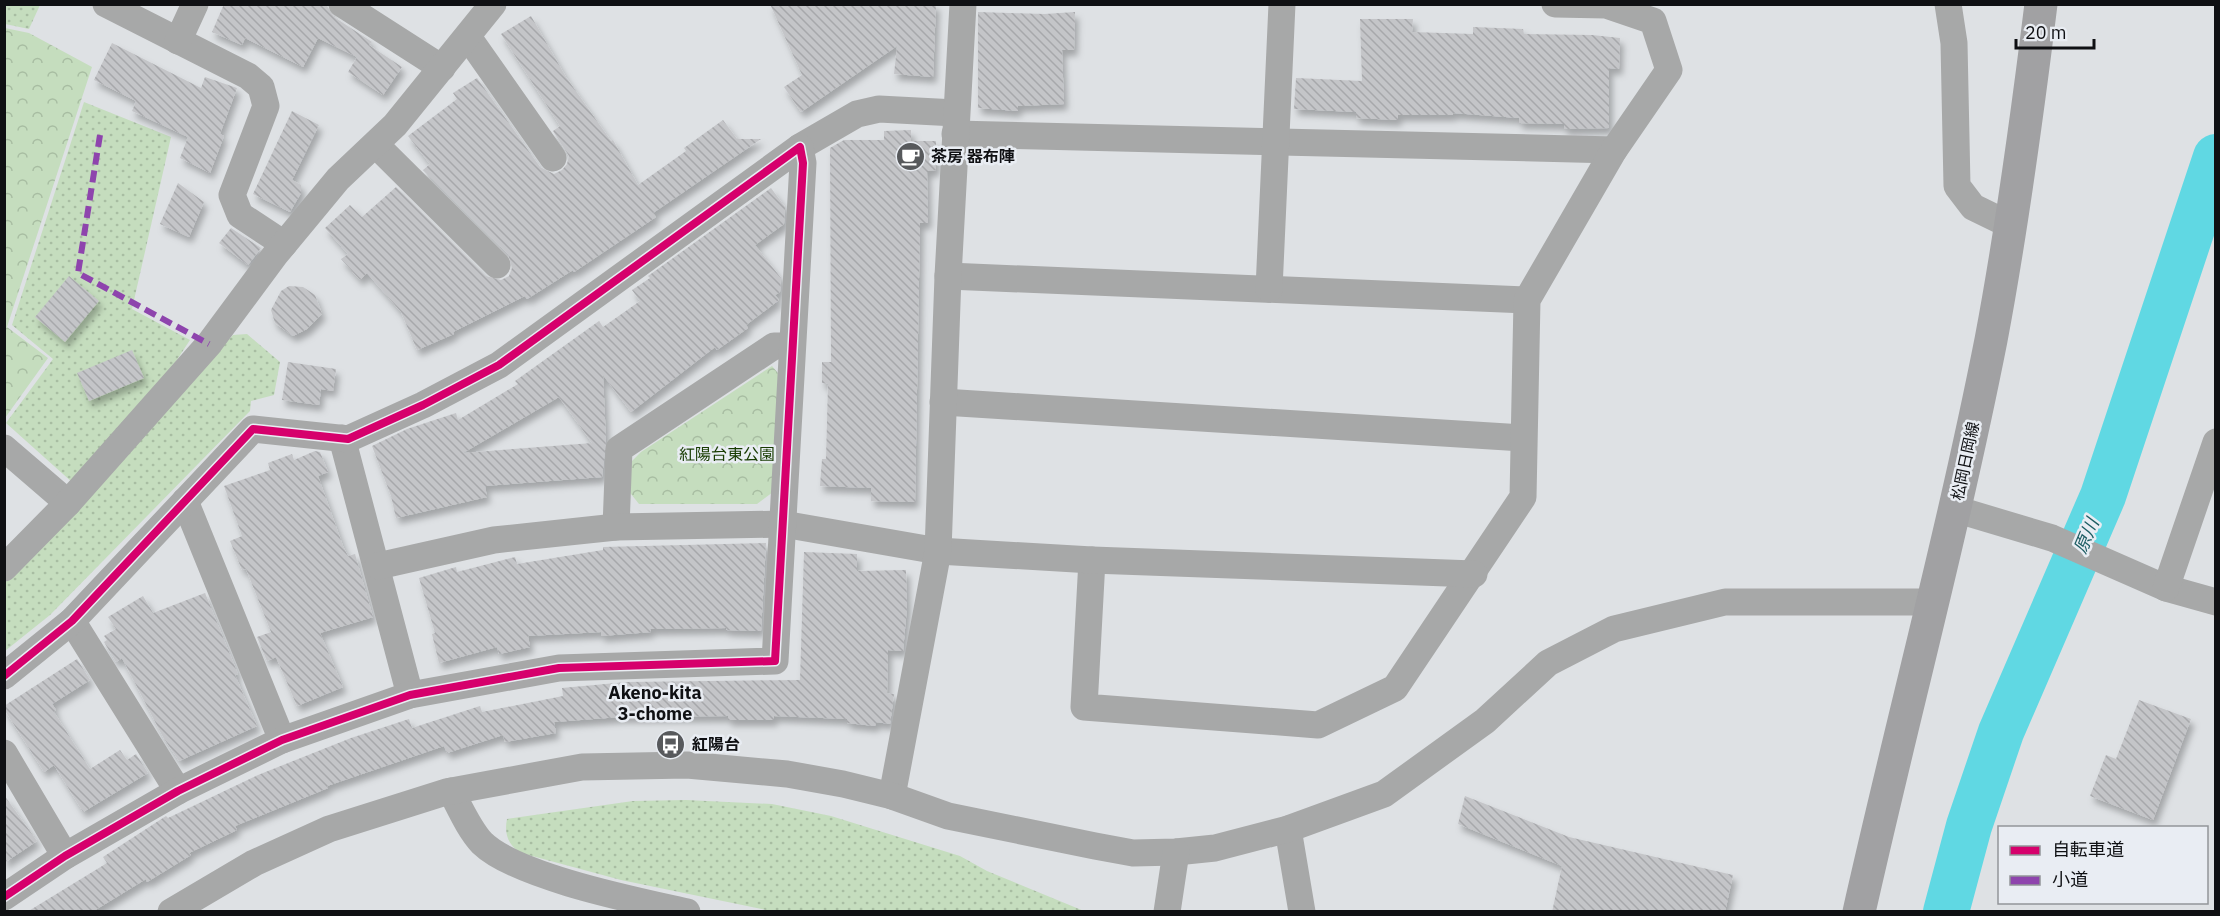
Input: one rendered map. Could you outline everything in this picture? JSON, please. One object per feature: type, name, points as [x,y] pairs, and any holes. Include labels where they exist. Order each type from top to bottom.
[{"type":"main road","name":"松岡日岡線","points":[[1859,912],[1955,509],[2012,226],[2041,4]]},
{"type":"street","points":[[106,4],[248,76],[261,87],[266,106],[232,195],[240,215],[284,244]]},
{"type":"street","points":[[178,41],[195,4]]},
{"type":"street","points":[[342,4],[442,68]]},
{"type":"street","points":[[4,568],[68,503],[209,344],[284,244],[338,179],[376,145],[468,37],[493,4]]},
{"type":"street","points":[[892,796],[938,551],[948,276],[963,4]]},
{"type":"street","points":[[1269,289],[1282,4]]},
{"type":"street","points":[[1092,560],[1084,707],[1318,725],[1395,688],[1474,574],[1523,497],[1527,300],[1614,150],[1669,70],[1653,21],[1606,5],[1555,4]]},
{"type":"street","points":[[1947,4],[1954,55],[1957,186],[1973,207],[2012,226]]},
{"type":"street","points":[[468,37],[553,158]]},
{"type":"street","points":[[4,676],[72,621],[253,429],[348,439],[423,405],[499,365],[800,147],[857,114],[879,109],[955,124],[1276,142],[1614,150]]},
{"type":"street","points":[[376,145],[497,265]]},
{"type":"street","points":[[4,897],[65,856],[178,791],[282,740],[410,695],[559,668],[775,661],[803,163],[800,147]]},
{"type":"street","points":[[948,276],[1527,300]]},
{"type":"street","points":[[616,527],[619,449],[774,346],[792,346]]},
{"type":"street","points":[[943,402],[1523,438]]},
{"type":"street","points":[[342,438],[378,566],[410,695]]},
{"type":"street","points":[[2166,588],[2216,442]]},
{"type":"street","points":[[4,448],[68,503]]},
{"type":"street","points":[[185,501],[282,740]]},
{"type":"street","points":[[1955,509],[2052,538],[2166,588],[2216,602]]},
{"type":"street","points":[[378,566],[494,540],[616,527],[783,524],[938,551],[1092,560],[1474,574]]},
{"type":"street","points":[[171,912],[254,863],[329,829],[452,791],[582,767],[647,764],[719,766],[787,774],[892,796],[948,816],[1133,853],[1215,848],[1288,829],[1384,794],[1485,721],[1548,663],[1614,629],[1725,602],[1933,602]]},
{"type":"street","points":[[72,621],[178,791]]},
{"type":"street","points":[[4,753],[65,856]]},
{"type":"street","points":[[452,791],[483,843],[511,862],[582,887],[687,912]]},
{"type":"street","points":[[1288,829],[1302,912]]},
{"type":"street","points":[[1167,912],[1176,852]]},
{"type":"green space","points":[[4,5],[40,5],[29,29],[5,24]]},
{"type":"green space","points":[[5,28],[29,33],[92,67],[7,327],[48,358],[5,418]]},
{"type":"green space","points":[[84,102],[171,137],[132,309],[190,340],[159,387],[73,483],[6,423],[53,359],[12,325]]},
{"type":"green space","points":[[247,334],[280,362],[274,395],[251,401],[250,411],[50,615],[5,651],[4,584],[233,335]]},
{"type":"green space","name":"紅陽台東公園","points":[[772,366],[783,379],[773,492],[757,504],[639,504],[627,489],[630,463],[641,452]]},
{"type":"green space","points":[[686,800],[772,804],[831,816],[960,856],[987,871],[1084,911],[771,911],[621,880],[521,853],[510,843],[506,830],[507,819],[633,801]]},
{"type":"building","points":[[224,4],[326,4],[334,17],[372,42],[369,45],[402,67],[383,95],[348,72],[357,57],[318,38],[303,67],[245,38],[242,45],[212,32]]},
{"type":"building","points":[[770,4],[936,4],[933,77],[894,74],[897,46],[801,112],[784,87],[802,75]]},
{"type":"building","points":[[978,12],[1045,14],[1075,12],[1074,50],[1062,50],[1064,104],[1018,106],[1018,111],[978,108]]},
{"type":"building","points":[[531,16],[566,77],[611,141],[613,140],[638,185],[686,151],[684,148],[723,120],[737,139],[761,139],[653,213],[656,217],[574,272],[573,270],[527,299],[525,296],[453,332],[454,334],[417,350],[401,312],[367,273],[360,280],[341,259],[348,254],[325,228],[350,205],[362,217],[396,187],[486,276],[501,280],[509,276],[512,268],[508,254],[423,170],[430,164],[408,136],[457,99],[453,93],[477,78],[540,167],[554,174],[562,170],[569,156],[553,131],[560,126],[501,34]]},
{"type":"building","points":[[1360,19],[1413,19],[1412,32],[1473,34],[1473,27],[1523,29],[1524,34],[1592,35],[1620,38],[1619,69],[1609,68],[1609,128],[1564,129],[1564,124],[1519,123],[1519,118],[1453,113],[1453,115],[1398,115],[1398,120],[1356,118],[1356,112],[1294,109],[1296,78],[1362,81]]},
{"type":"building","points":[[112,43],[201,88],[205,77],[237,88],[220,134],[224,136],[210,173],[180,158],[188,137],[132,111],[136,101],[94,80]]},
{"type":"building","points":[[292,111],[319,125],[292,180],[301,185],[301,193],[290,212],[253,194]]},
{"type":"building","points":[[911,130],[911,141],[936,141],[936,170],[927,171],[928,223],[920,223],[915,502],[871,501],[871,488],[820,486],[822,459],[826,459],[828,384],[822,383],[822,362],[831,362],[830,148],[844,140],[884,140],[884,131]]},
{"type":"building","points":[[178,183],[204,202],[189,237],[160,224]]},
{"type":"building","points":[[771,188],[785,207],[784,224],[755,245],[781,278],[780,292],[775,295],[779,300],[746,325],[748,328],[717,350],[715,347],[631,412],[603,375],[606,441],[602,477],[485,486],[487,497],[396,518],[391,496],[372,446],[407,429],[456,413],[458,420],[518,384],[515,381],[599,321],[603,327],[640,301],[632,290],[650,278],[648,276]],"holes":[[[559,397],[592,443],[463,453]]]},
{"type":"building","points":[[231,228],[261,248],[248,265],[219,243]]},
{"type":"building","points":[[69,276],[99,301],[65,342],[35,317]]},
{"type":"building","points":[[289,286],[303,287],[315,295],[322,314],[307,329],[293,336],[275,323],[271,310],[281,291]]},
{"type":"building","points":[[132,350],[144,378],[89,401],[77,373]]},
{"type":"building","points":[[288,362],[336,369],[333,391],[321,389],[319,405],[282,400]]},
{"type":"building","points":[[315,451],[320,452],[328,472],[318,476],[343,546],[348,556],[355,554],[373,617],[320,633],[343,687],[297,706],[276,657],[267,661],[257,637],[271,632],[246,569],[242,570],[230,541],[242,536],[224,486],[270,470],[268,463],[292,454],[294,460]]},
{"type":"building","points":[[766,543],[761,631],[726,630],[726,628],[650,629],[651,632],[601,636],[601,632],[528,636],[530,647],[499,654],[497,647],[439,663],[432,634],[435,633],[419,578],[456,567],[457,572],[515,557],[517,564],[603,550],[603,547]]},
{"type":"building","points":[[804,552],[857,554],[857,571],[906,570],[907,607],[903,651],[888,650],[887,693],[894,694],[890,724],[876,722],[875,726],[847,723],[847,719],[774,716],[774,720],[728,720],[728,716],[620,717],[554,722],[556,733],[505,742],[503,735],[447,753],[444,746],[327,786],[328,788],[235,826],[237,830],[189,853],[191,855],[147,882],[146,879],[92,912],[27,912],[107,863],[103,857],[166,816],[168,818],[258,775],[351,738],[409,719],[412,728],[480,706],[482,712],[563,696],[562,688],[627,682],[800,680]]},
{"type":"building","points":[[205,593],[238,674],[235,675],[257,726],[179,761],[163,737],[122,658],[116,662],[104,642],[107,640],[104,636],[116,629],[108,617],[143,596],[153,613]]},
{"type":"building","points":[[77,659],[90,680],[52,704],[56,710],[54,712],[90,769],[120,750],[127,760],[136,754],[148,773],[83,812],[54,765],[44,772],[4,709],[4,706]]},
{"type":"building","points":[[2139,700],[2191,719],[2153,820],[2090,796],[2106,755],[2116,759]]},
{"type":"building","points":[[4,795],[37,841],[4,863]]},
{"type":"building","points":[[1465,796],[1569,837],[1733,875],[1725,912],[1552,912],[1562,866],[1458,824]]},
{"type":"waterway","name":"原川","points":[[1946,912],[1969,826],[2001,732],[2103,496],[2216,157]]},
{"type":"marked path","points":[[100,135],[78,273],[209,344]]},
{"type":"cycle path","points":[[4,676],[72,621],[253,429],[348,439],[423,405],[499,365],[800,147],[803,163],[775,661],[559,668],[410,695],[282,740],[178,791],[65,856],[4,897]]},
{"type":"place","name":"茶房 器布陣","points":[[910,156]]},
{"type":"place","name":"紅陽台","points":[[671,744]]},
{"type":"district","name":"Akeno-kita 3-chome","points":[[655,702]]}]
